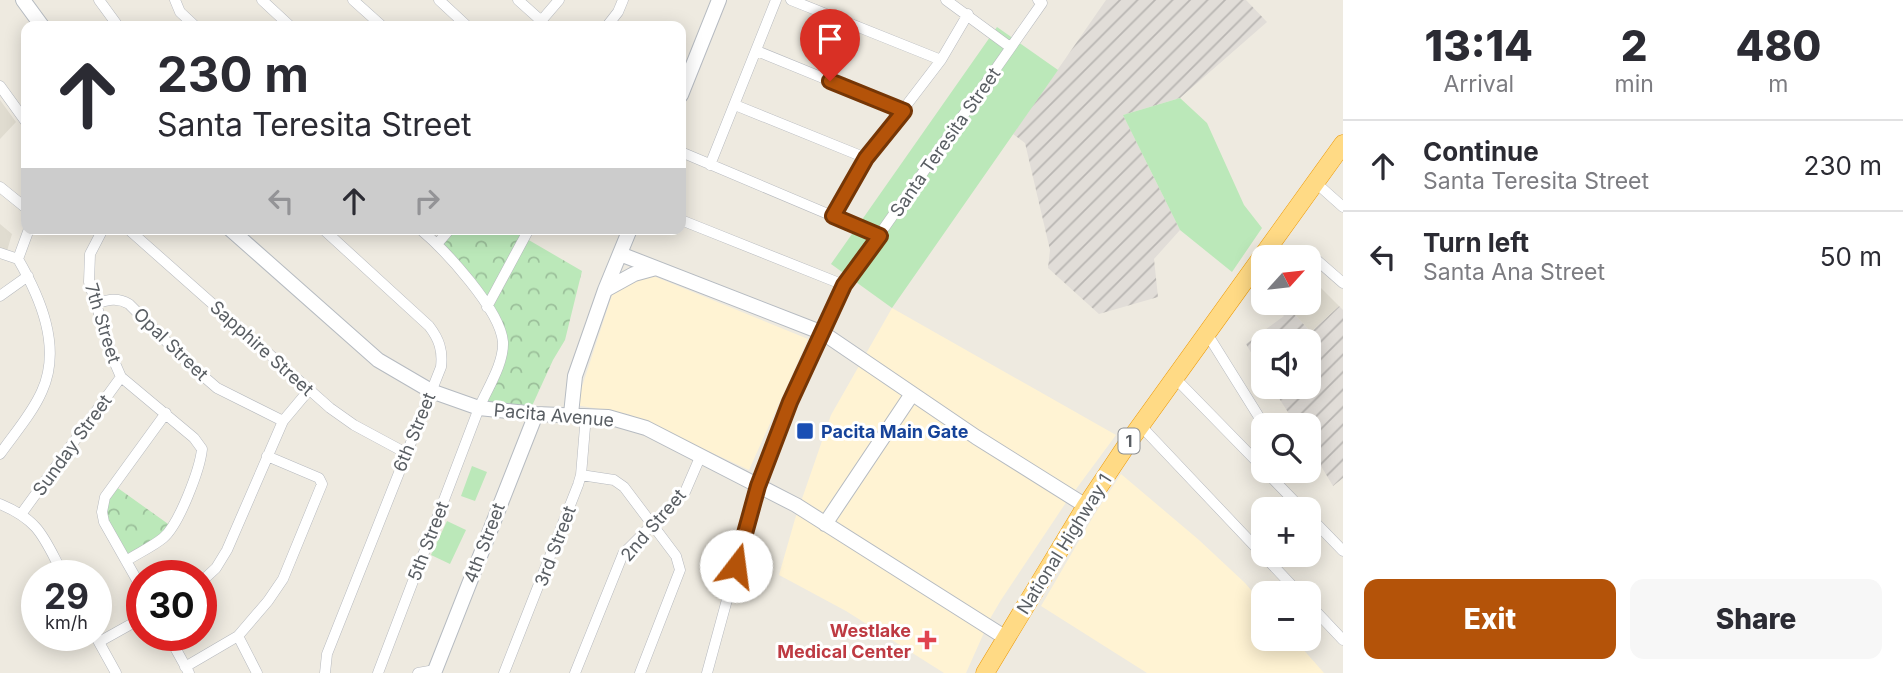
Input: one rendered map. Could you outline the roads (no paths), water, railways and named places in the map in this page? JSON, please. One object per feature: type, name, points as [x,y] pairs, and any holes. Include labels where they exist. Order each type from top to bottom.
[{"type":"highway","name":"National Highway 1","points":[[985,673],[1086,506],[1140,425],[1343,144]]},
{"type":"main road","points":[[23,0],[38,21]]},
{"type":"main road","points":[[686,82],[719,0]]},
{"type":"main road","name":"Pacita Avenue","points":[[237,235],[378,360],[431,391],[479,408],[608,417],[636,424],[796,505],[1006,638]]},
{"type":"main road","points":[[578,414],[575,376],[605,289],[628,235]]},
{"type":"main road","points":[[620,254],[823,333],[1086,506]]},
{"type":"main road","points":[[605,289],[634,274],[656,268]]},
{"type":"main road","points":[[825,524],[912,394]]},
{"type":"main road","name":"4th Street","points":[[434,672],[536,414]]},
{"type":"street","points":[[99,0],[114,21]]},
{"type":"street","points":[[176,0],[180,12],[190,21]]},
{"type":"street","points":[[262,0],[285,21]]},
{"type":"street","points":[[354,0],[377,21]]},
{"type":"street","points":[[439,0],[462,21]]},
{"type":"street","points":[[518,0],[541,21]]},
{"type":"street","points":[[546,21],[559,0]]},
{"type":"street","points":[[611,21],[623,0]]},
{"type":"street","points":[[710,165],[776,0]]},
{"type":"street","points":[[791,0],[942,60]]},
{"type":"street","points":[[946,0],[1010,47]]},
{"type":"street","name":"Santa Teresita Street","points":[[708,673],[758,486],[790,402],[844,285],[1042,4],[1038,0]]},
{"type":"street","points":[[833,216],[866,158],[942,60],[968,14]]},
{"type":"street","points":[[757,51],[904,111]]},
{"type":"street","points":[[0,86],[21,115]]},
{"type":"street","points":[[735,105],[866,158]]},
{"type":"street","points":[[686,154],[880,236]]},
{"type":"street","points":[[1315,182],[1343,206]]},
{"type":"street","points":[[0,187],[21,204]]},
{"type":"street","points":[[686,222],[844,285]]},
{"type":"street","points":[[18,259],[27,235]]},
{"type":"street","name":"7th Street","points":[[99,235],[94,242],[88,265],[89,282],[94,304],[121,377]]},
{"type":"street","name":"Sapphire Street","points":[[135,235],[309,390],[354,425],[405,453]]},
{"type":"street","name":"6th Street","points":[[325,673],[327,654],[441,367],[442,357],[436,334],[329,235]]},
{"type":"street","name":"5th Street","points":[[378,673],[479,408],[497,368],[503,344],[498,326],[460,268],[427,235]]},
{"type":"street","points":[[437,244],[445,235]]},
{"type":"street","points":[[487,307],[526,235]]},
{"type":"street","points":[[0,253],[18,259],[28,276],[49,338],[49,366],[43,390],[0,454]]},
{"type":"street","points":[[1321,264],[1343,283]]},
{"type":"street","points":[[0,296],[28,276]]},
{"type":"street","name":"Opal Street","points":[[94,304],[121,299],[217,388],[282,421]]},
{"type":"street","points":[[1206,332],[1257,413]]},
{"type":"street","points":[[121,377],[166,413],[194,438],[202,449],[174,526],[164,537],[128,560]]},
{"type":"street","name":"Sunday Street","points":[[22,513],[121,377]]},
{"type":"street","points":[[1175,378],[1251,457]]},
{"type":"street","points":[[217,566],[227,550],[282,421],[309,390]]},
{"type":"street","points":[[126,561],[104,522],[102,512],[105,497],[166,413]]},
{"type":"street","name":"3rd Street","points":[[504,673],[581,475],[578,414]]},
{"type":"street","points":[[1140,425],[1288,581]]},
{"type":"street","name":"2nd Street","points":[[575,673],[622,554],[685,492],[701,455]]},
{"type":"street","points":[[176,651],[187,670],[237,636],[268,601],[283,579],[322,484],[319,478],[267,456]]},
{"type":"street","points":[[581,475],[614,480],[624,487],[676,556],[680,570],[640,673]]},
{"type":"street","points":[[1277,483],[1290,497]]},
{"type":"street","points":[[0,504],[22,513],[43,536],[56,560]]},
{"type":"street","points":[[1321,528],[1343,551]]},
{"type":"street","points":[[1321,617],[1343,640]]},
{"type":"street","points":[[237,636],[257,673]]},
{"type":"street","points":[[104,651],[116,673]]},
{"type":"street","points":[[418,673],[434,672]]},
{"type":"place","name":"Pacita Main Gate","points":[[805,431]]},
{"type":"place","name":"Westlake Medical Center","points":[[927,640]]}]
